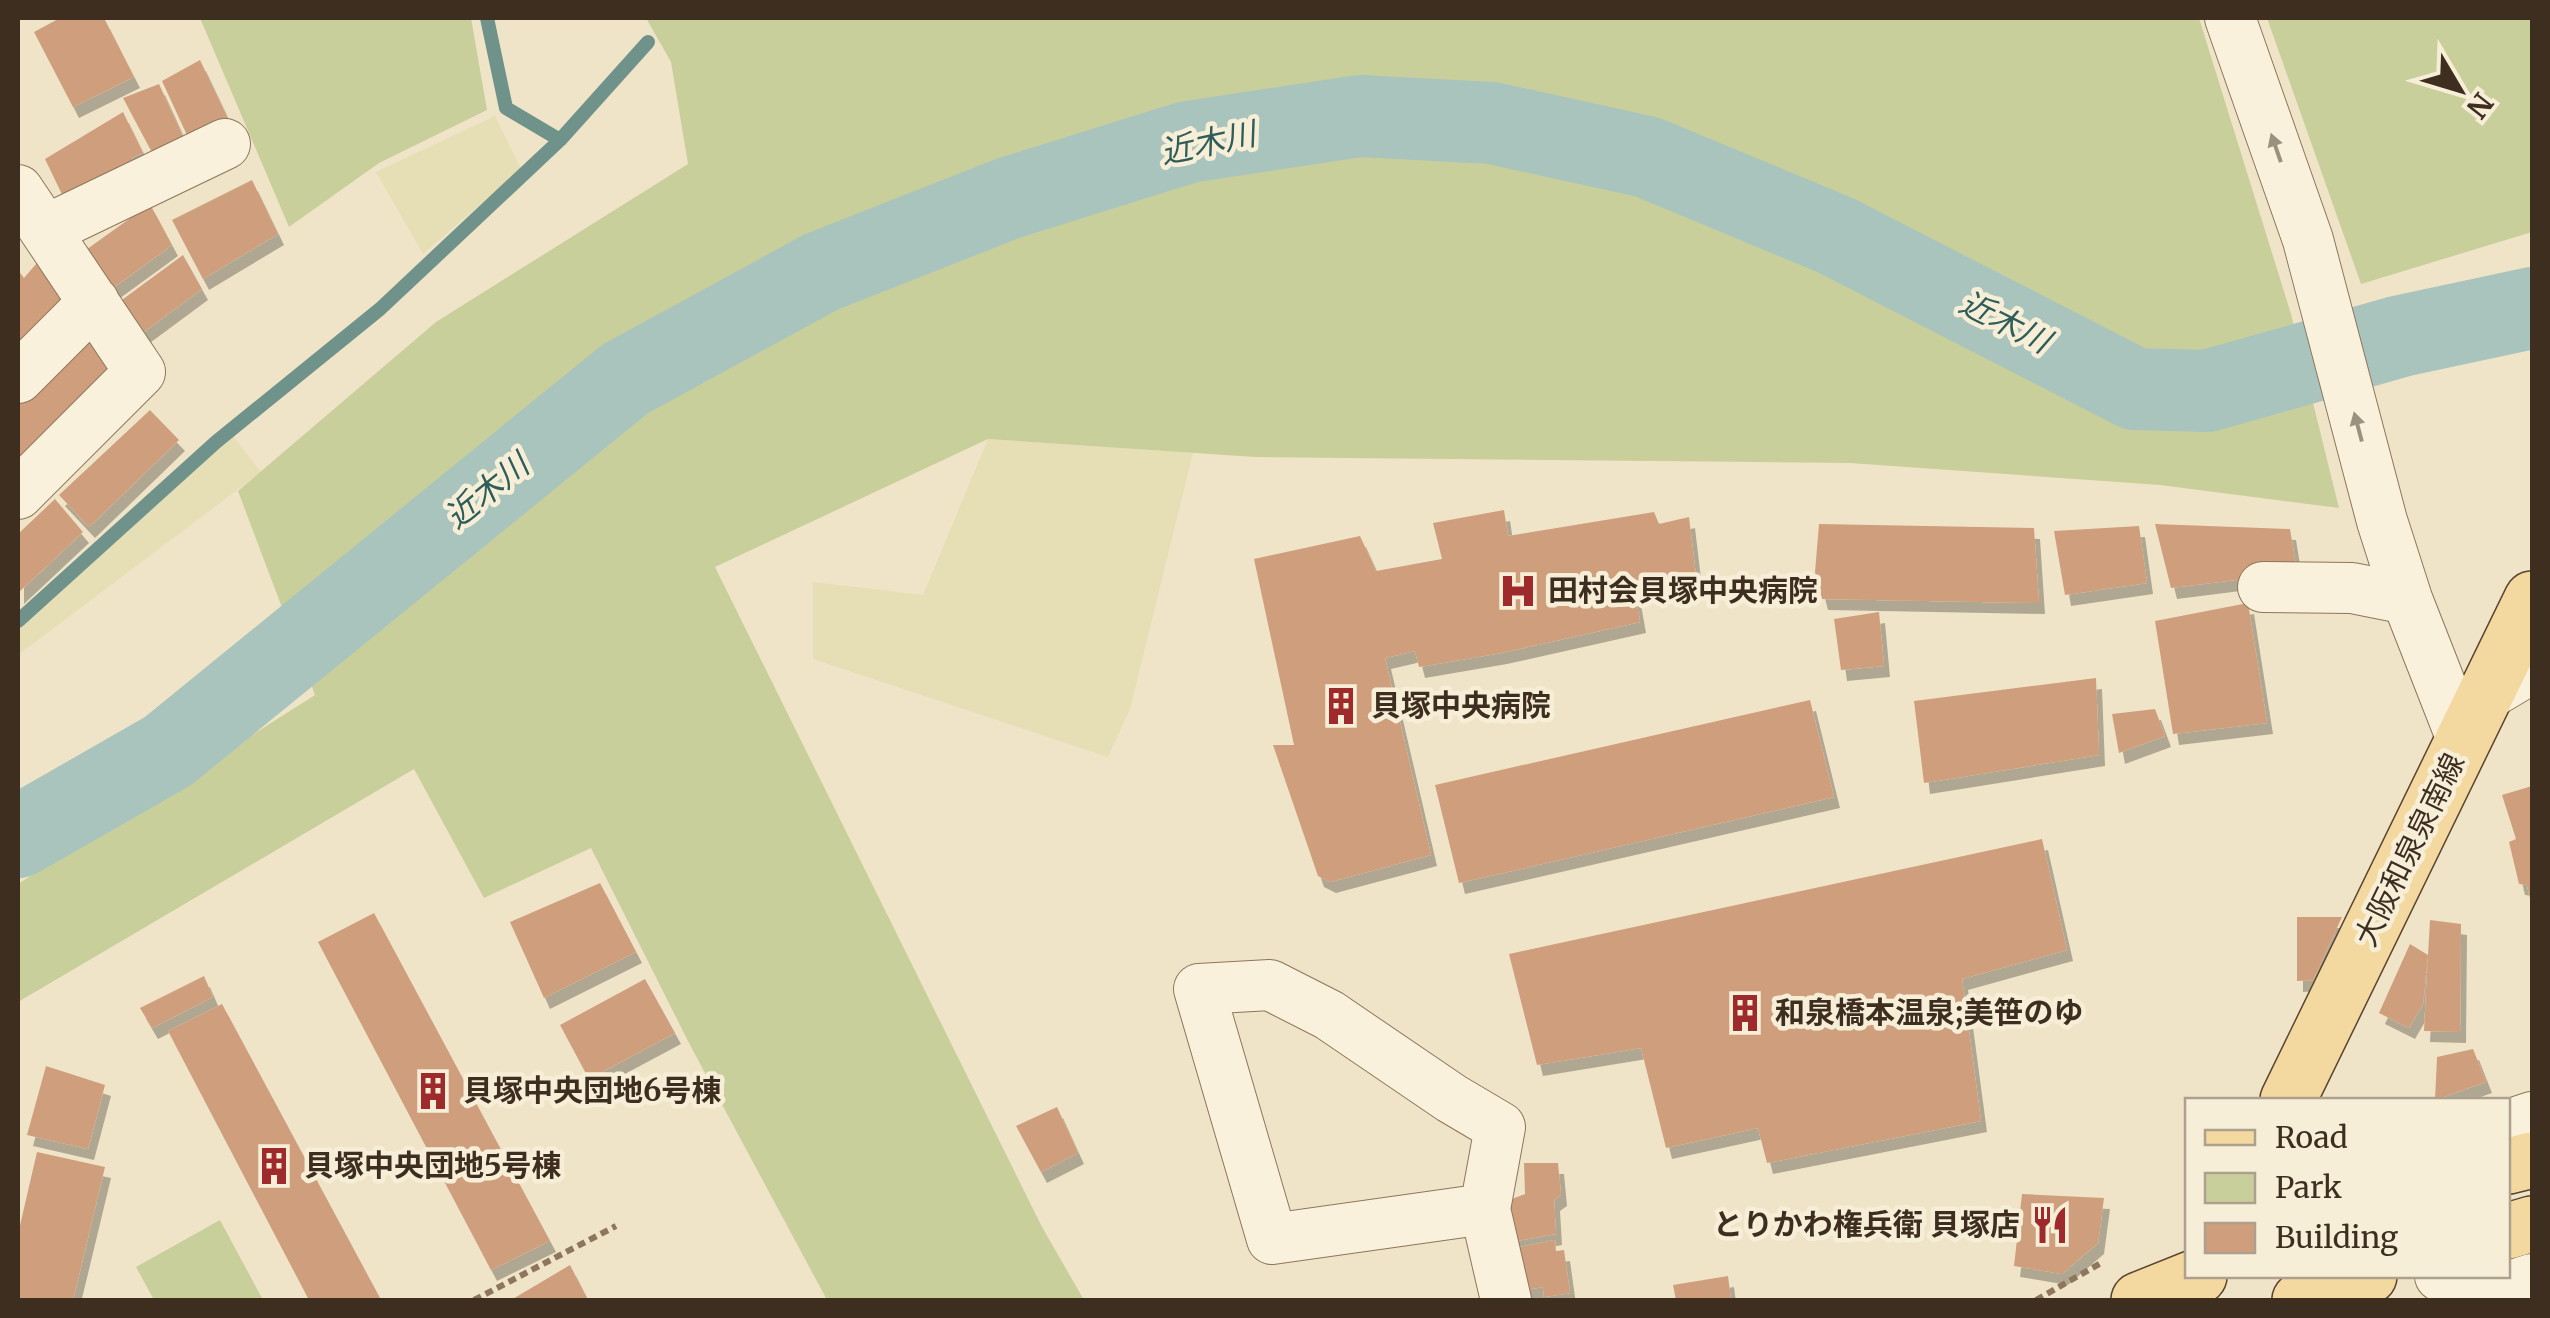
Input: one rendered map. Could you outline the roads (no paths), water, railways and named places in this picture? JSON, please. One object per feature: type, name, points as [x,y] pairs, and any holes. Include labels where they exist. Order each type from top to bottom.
[{"type":"main road","name":"大阪和泉泉南線","points":[[2289,1098],[2532,599]]},
{"type":"main road","points":[[2121,1281],[2185,1277]]},
{"type":"main road","points":[[2300,1300],[2363,1278]]},
{"type":"street","points":[[2230,18],[2308,240],[2382,521],[2407,599],[2474,719],[2532,668]]},
{"type":"street","points":[[18,494],[140,372],[32,210],[225,144]]},
{"type":"street","points":[[18,378],[94,302]]},
{"type":"street","points":[[2262,587],[2352,588],[2407,599]]},
{"type":"street","points":[[1485,1208],[1272,1239],[1199,989],[1270,985],[1330,1015],[1500,1128],[1485,1208],[1506,1300]]},
{"type":"street","points":[[2443,1278],[2473,1297],[2532,1279]]},
{"type":"waterway","points":[[487,18],[506,108],[560,140]]},
{"type":"waterway","points":[[18,621],[216,442],[380,309],[560,140],[648,42]]},
{"type":"waterway","name":"近木川","points":[[18,837],[168,751],[625,379],[821,272],[1009,198],[1188,142],[1360,116],[1492,123],[1647,157],[1835,235],[2135,389],[2207,391],[2401,336],[2532,308]]},
{"type":"place","name":"田村会貝塚中央病院","points":[[1518,591]]},
{"type":"place","name":"貝塚中央病院","points":[[1341,706]]},
{"type":"place","name":"和泉橋本温泉;美笹のゆ","points":[[1745,1013]]},
{"type":"place","name":"貝塚中央団地6号棟","points":[[433,1091]]},
{"type":"place","name":"貝塚中央団地5号棟","points":[[274,1166]]},
{"type":"place","name":"とりかわ権兵衛 貝塚店","points":[[2050,1225]]}]
